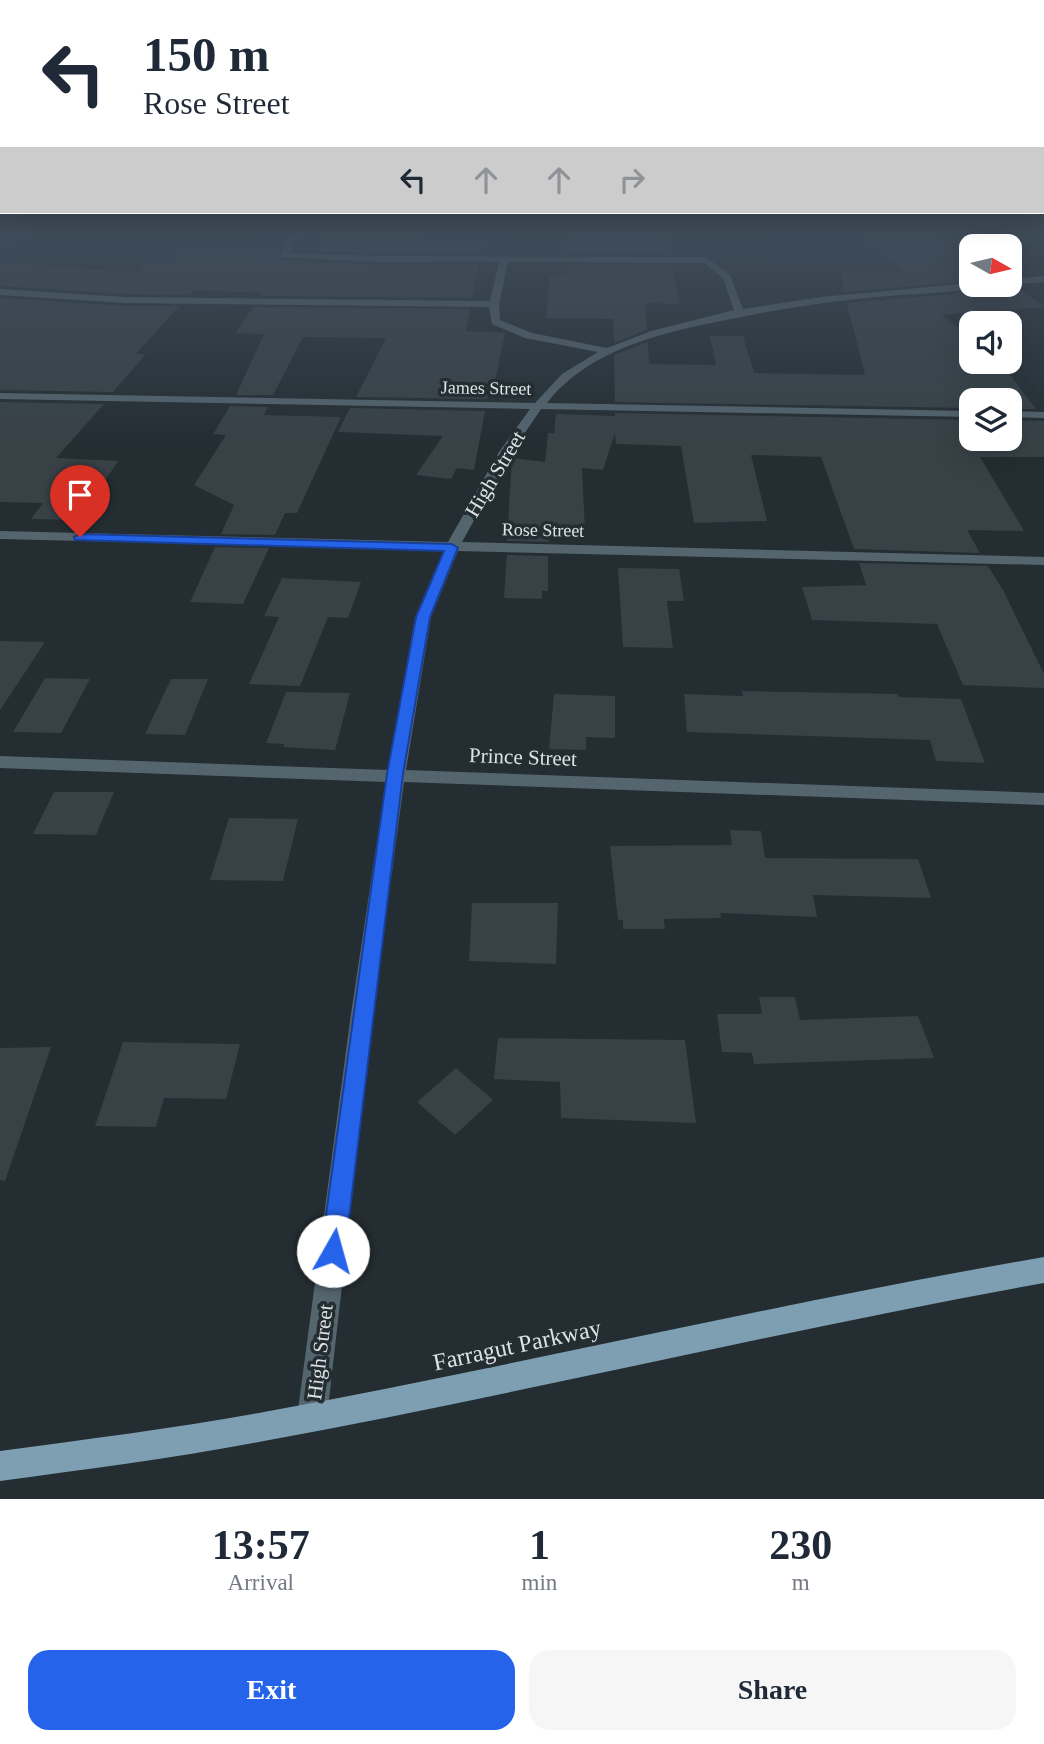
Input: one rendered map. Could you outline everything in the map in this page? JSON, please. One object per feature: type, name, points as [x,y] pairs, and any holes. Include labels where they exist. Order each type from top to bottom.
[{"type":"main road","name":"Farragut Parkway","points":[[0,1466],[71,1458],[312,1417],[797,1316],[1044,1270]]},
{"type":"street","points":[[490,304],[494,304],[495,322],[507,328],[529,336],[607,351]]},
{"type":"street","points":[[736,304],[740,314]]},
{"type":"street","name":"High Street","points":[[312,1417],[395,774],[423,617],[452,548],[536,406],[564,378],[607,351],[664,329],[804,304]]},
{"type":"street","name":"James Street","points":[[0,396],[959,414]]},
{"type":"street","points":[[1022,414],[1044,415]]},
{"type":"street","name":"Rose Street","points":[[0,535],[1044,561]]},
{"type":"street","name":"Prince Street","points":[[0,762],[1044,799]]},
{"type":"building","points":[[0,304],[179,306],[136,354],[146,354],[113,392],[0,390]]},
{"type":"building","points":[[547,304],[645,304],[647,330],[614,343],[613,319],[546,318]]},
{"type":"building","points":[[847,304],[1040,304],[1044,307],[959,311],[959,314],[942,315],[959,328],[959,374],[1009,374],[1020,388],[959,388],[959,408],[615,402],[614,355],[648,342],[649,364],[716,365],[710,336],[743,336],[754,373],[865,375]]},
{"type":"building","points":[[253,307],[470,309],[466,331],[505,333],[493,391],[489,391],[487,399],[356,397],[386,338],[303,337],[273,395],[236,395],[264,334],[235,333]]},
{"type":"building","points":[[1022,391],[1036,409],[1022,409]]},
{"type":"building","points":[[0,402],[104,404],[56,458],[118,461],[79,520],[31,519],[43,503],[0,502]]},
{"type":"building","points":[[230,406],[268,407],[264,415],[341,417],[297,513],[285,513],[275,535],[221,534],[234,505],[194,485],[226,435],[213,434]]},
{"type":"building","points":[[350,408],[485,411],[474,470],[457,468],[451,479],[416,475],[443,436],[338,432]]},
{"type":"building","points":[[615,413],[959,420],[959,451],[1022,451],[1022,420],[1044,421],[1044,457],[980,457],[1024,531],[967,530],[980,553],[854,549],[821,457],[751,455],[767,521],[694,523],[681,446],[616,444],[615,433],[603,470],[582,468],[585,531],[549,530],[549,542],[507,541],[512,458],[545,462],[548,433],[554,433],[556,414],[615,416]]},
{"type":"building","points":[[215,547],[269,548],[243,604],[190,602]]},
{"type":"building","points":[[507,555],[548,556],[548,591],[542,591],[542,599],[504,598]]},
{"type":"building","points":[[859,563],[988,566],[1003,590],[1044,674],[1044,688],[963,685],[937,624],[812,620],[802,587],[866,585]]},
{"type":"building","points":[[618,568],[679,569],[684,601],[667,601],[673,648],[623,647]]},
{"type":"building","points":[[282,578],[361,582],[348,618],[328,617],[300,686],[249,684],[279,617],[264,616]]},
{"type":"building","points":[[0,641],[45,642],[0,710]]},
{"type":"building","points":[[45,678],[90,679],[61,733],[13,732]]},
{"type":"building","points":[[171,679],[208,679],[185,735],[145,734]]},
{"type":"building","points":[[742,691],[897,694],[899,697],[961,699],[985,763],[936,761],[930,740],[687,732],[684,694],[743,696]]},
{"type":"building","points":[[286,692],[350,693],[335,750],[283,747],[284,744],[266,743]]},
{"type":"building","points":[[554,694],[615,696],[615,738],[586,737],[586,750],[549,749]]},
{"type":"building","points":[[54,792],[114,792],[96,835],[33,834]]},
{"type":"building","points":[[229,818],[298,819],[283,881],[210,880]]},
{"type":"building","points":[[730,830],[761,831],[765,858],[918,859],[931,898],[813,895],[817,917],[720,913],[721,918],[664,919],[665,929],[623,929],[623,920],[618,920],[610,846],[732,845]]},
{"type":"building","points":[[472,903],[558,903],[556,964],[469,961]]},
{"type":"building","points":[[759,997],[795,997],[800,1020],[918,1016],[934,1058],[754,1064],[752,1053],[722,1052],[717,1014],[762,1014]]},
{"type":"building","points":[[498,1038],[685,1040],[696,1123],[561,1118],[560,1082],[494,1079]]},
{"type":"building","points":[[123,1042],[240,1044],[226,1099],[164,1098],[156,1127],[95,1126]]},
{"type":"building","points":[[51,1047],[5,1181],[0,1180],[0,1048]]},
{"type":"building","points":[[456,1068],[493,1100],[455,1135],[417,1102]]},
{"type":"route","points":[[80,537],[452,548],[440,571],[423,617],[395,774],[367,973],[333,1251]]}]
